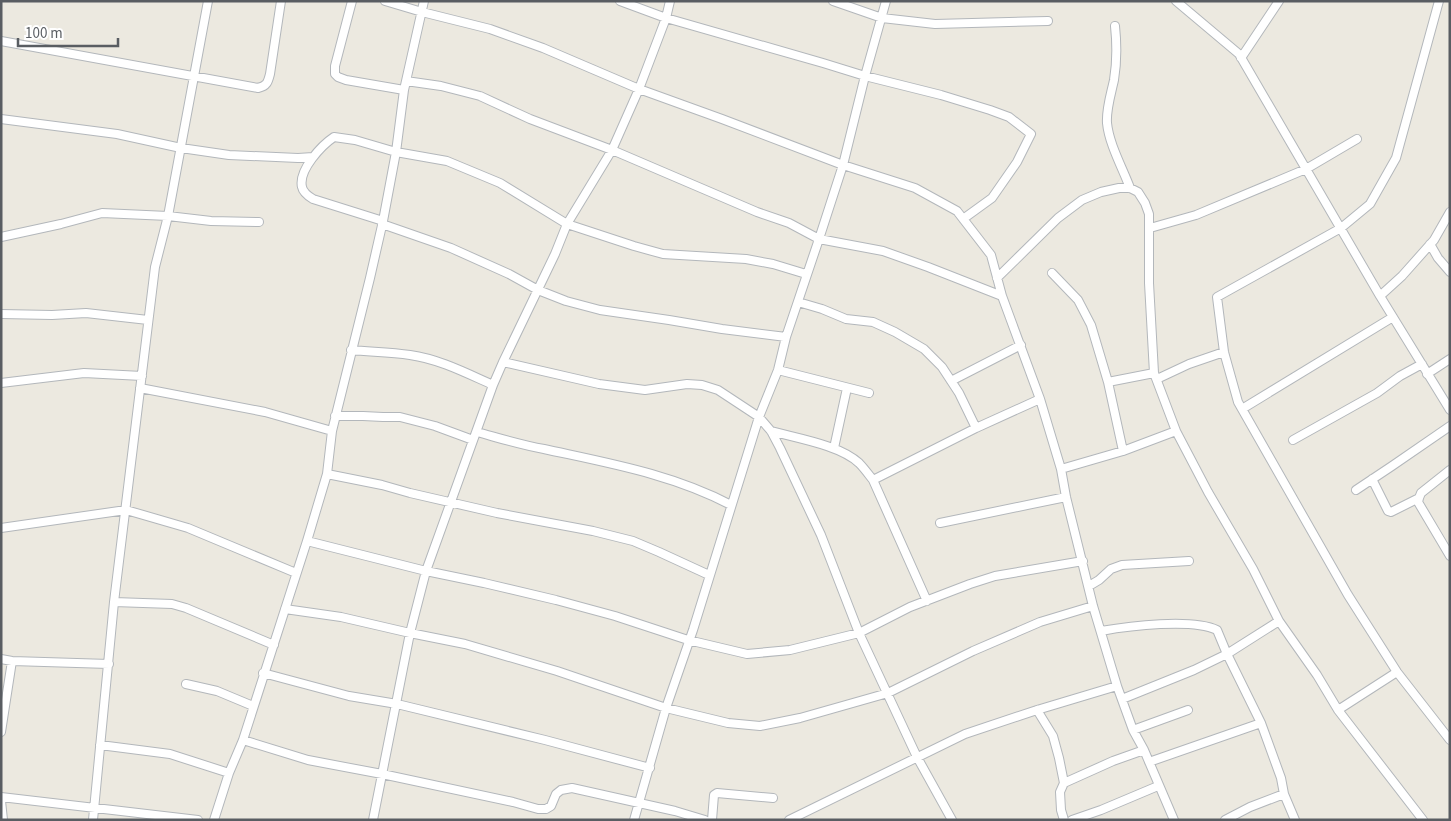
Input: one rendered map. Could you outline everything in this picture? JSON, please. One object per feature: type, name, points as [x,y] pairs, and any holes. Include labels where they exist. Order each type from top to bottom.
[{"type":"street","points":[[93,820],[114,602],[155,267],[168,216],[208,1]]},
{"type":"street","points":[[1,41],[194,77],[258,88],[265,87],[270,74],[281,1]]},
{"type":"street","points":[[352,1],[334,66],[335,74],[346,80],[404,90]]},
{"type":"street","points":[[385,1],[490,29],[543,48],[639,89],[722,118],[843,165],[915,188],[957,211],[991,255],[1002,296],[1040,398],[1061,469],[1093,606],[1117,686],[1133,730],[1144,750],[1174,820]]},
{"type":"street","points":[[214,820],[229,773],[243,740],[327,474],[335,416],[383,222],[396,152],[404,90],[424,1]]},
{"type":"street","points":[[620,1],[666,18],[824,62],[865,76],[941,95],[1009,118],[1031,134],[1017,162],[992,198],[963,219]]},
{"type":"street","points":[[373,820],[410,633],[426,571],[473,440],[503,362],[567,224],[612,150],[639,89],[666,18],[670,1]]},
{"type":"street","points":[[833,1],[882,18],[935,24],[1048,21]]},
{"type":"street","points":[[634,820],[666,708],[730,505],[759,417],[778,370],[786,337],[843,165],[886,1]]},
{"type":"street","points":[[1176,1],[1242,58],[1380,296],[1450,410]]},
{"type":"street","points":[[1242,58],[1279,1]]},
{"type":"street","points":[[1438,1],[1396,158],[1370,204],[1341,228],[1217,297],[1224,352],[1238,402],[1348,595],[1397,672],[1450,740]]},
{"type":"street","points":[[1115,26],[1117,60],[1107,111],[1107,122],[1130,188]]},
{"type":"street","points":[[406,81],[441,86],[480,96],[530,119],[612,150],[757,212],[789,223],[819,239],[883,252],[928,267],[1002,296]]},
{"type":"street","points":[[1,119],[52,124],[117,134],[181,148],[229,155],[313,157]]},
{"type":"street","points":[[786,337],[600,310],[566,301],[538,290],[509,274],[451,248],[383,222],[313,199],[308,196],[302,186],[303,177],[313,157],[334,137],[355,140],[396,152],[448,160],[500,183],[567,224],[634,246],[663,254],[746,259],[773,264],[806,274]]},
{"type":"street","points":[[1150,228],[1196,215],[1306,169],[1357,138]]},
{"type":"street","points":[[997,278],[1058,218],[1082,200],[1100,192],[1120,188],[1130,188],[1138,192],[1146,203],[1149,214],[1149,283],[1155,376],[1176,431],[1208,492],[1253,569],[1279,621],[1338,710],[1423,820]]},
{"type":"street","points":[[1380,296],[1402,276],[1434,240],[1450,212]]},
{"type":"street","points":[[1,236],[61,224],[102,213],[168,216],[211,221],[259,222]]},
{"type":"street","points":[[1430,244],[1438,258],[1450,272]]},
{"type":"street","points":[[1052,273],[1078,300],[1087,316],[1108,382],[1123,451]]},
{"type":"street","points":[[798,302],[846,319],[873,322],[924,349],[942,367],[959,393],[976,428]]},
{"type":"street","points":[[1,314],[52,315],[86,313],[148,320]]},
{"type":"street","points":[[1242,409],[1393,317]]},
{"type":"street","points":[[951,381],[1021,345]]},
{"type":"street","points":[[351,350],[410,355],[434,360],[493,385]]},
{"type":"street","points":[[1108,382],[1155,376],[1224,352]]},
{"type":"street","points":[[1428,374],[1450,359]]},
{"type":"street","points":[[503,362],[599,384],[645,390],[687,384],[702,385],[718,390],[759,417],[771,431],[821,535],[860,633],[918,756],[952,820]]},
{"type":"street","points":[[1293,440],[1377,393],[1400,376],[1422,364]]},
{"type":"street","points":[[778,370],[869,393]]},
{"type":"street","points":[[1,383],[84,373],[142,376]]},
{"type":"street","points":[[140,388],[265,412],[332,431]]},
{"type":"street","points":[[834,448],[847,388]]},
{"type":"street","points":[[873,480],[1040,398]]},
{"type":"street","points":[[335,416],[400,416],[473,440]]},
{"type":"street","points":[[1356,490],[1450,426]]},
{"type":"street","points":[[771,431],[834,448],[858,462],[873,480],[927,601]]},
{"type":"street","points":[[1061,469],[1123,451],[1176,431]]},
{"type":"street","points":[[477,432],[540,449],[634,468],[684,484],[730,505]]},
{"type":"street","points":[[1372,479],[1388,511],[1391,512],[1418,498],[1421,493],[1450,470]]},
{"type":"street","points":[[327,474],[382,485],[451,503],[593,531],[633,541],[709,575]]},
{"type":"street","points":[[940,523],[1066,497]]},
{"type":"street","points":[[1418,498],[1418,502],[1450,556]]},
{"type":"street","points":[[1,528],[126,510],[188,528],[296,573]]},
{"type":"street","points":[[307,541],[426,571],[556,600],[615,616],[688,640],[747,654],[790,650],[860,633],[910,607],[970,584],[995,576],[1083,561]]},
{"type":"street","points":[[1089,586],[1099,580],[1110,569],[1122,565],[1189,561]]},
{"type":"street","points":[[114,602],[172,604],[186,608],[274,645]]},
{"type":"street","points":[[285,608],[341,617],[465,644],[557,671],[666,708],[728,723],[760,726],[800,718],[888,693],[973,651],[1040,622],[1093,606]]},
{"type":"street","points":[[1122,700],[1227,654],[1279,621]]},
{"type":"street","points":[[1101,631],[1162,624],[1209,626],[1217,630],[1261,723],[1281,778],[1284,794],[1295,820]]},
{"type":"street","points":[[1,659],[109,664]]},
{"type":"street","points":[[1,732],[12,660]]},
{"type":"street","points":[[1338,710],[1397,672]]},
{"type":"street","points":[[263,673],[349,696],[397,704],[545,740],[650,768]]},
{"type":"street","points":[[186,684],[216,691],[253,706]]},
{"type":"street","points":[[789,820],[966,734],[1036,710],[1117,686]]},
{"type":"street","points":[[1036,710],[1053,736],[1059,758],[1064,783],[1060,792],[1061,810],[1064,820]]},
{"type":"street","points":[[1133,730],[1188,710]]},
{"type":"street","points":[[1148,762],[1261,723]]},
{"type":"street","points":[[243,740],[308,760],[382,774],[538,809],[551,806],[556,794],[560,790],[572,788],[675,811],[706,820]]},
{"type":"street","points":[[100,745],[170,754],[229,773]]},
{"type":"street","points":[[1064,783],[1113,761],[1144,750]]},
{"type":"street","points":[[1072,820],[1158,786]]},
{"type":"street","points":[[712,820],[714,795],[717,793],[773,798]]},
{"type":"street","points":[[1225,820],[1250,807],[1284,794]]},
{"type":"street","points":[[1,797],[198,820]]},
{"type":"street","points":[[1,801],[3,820]]}]
